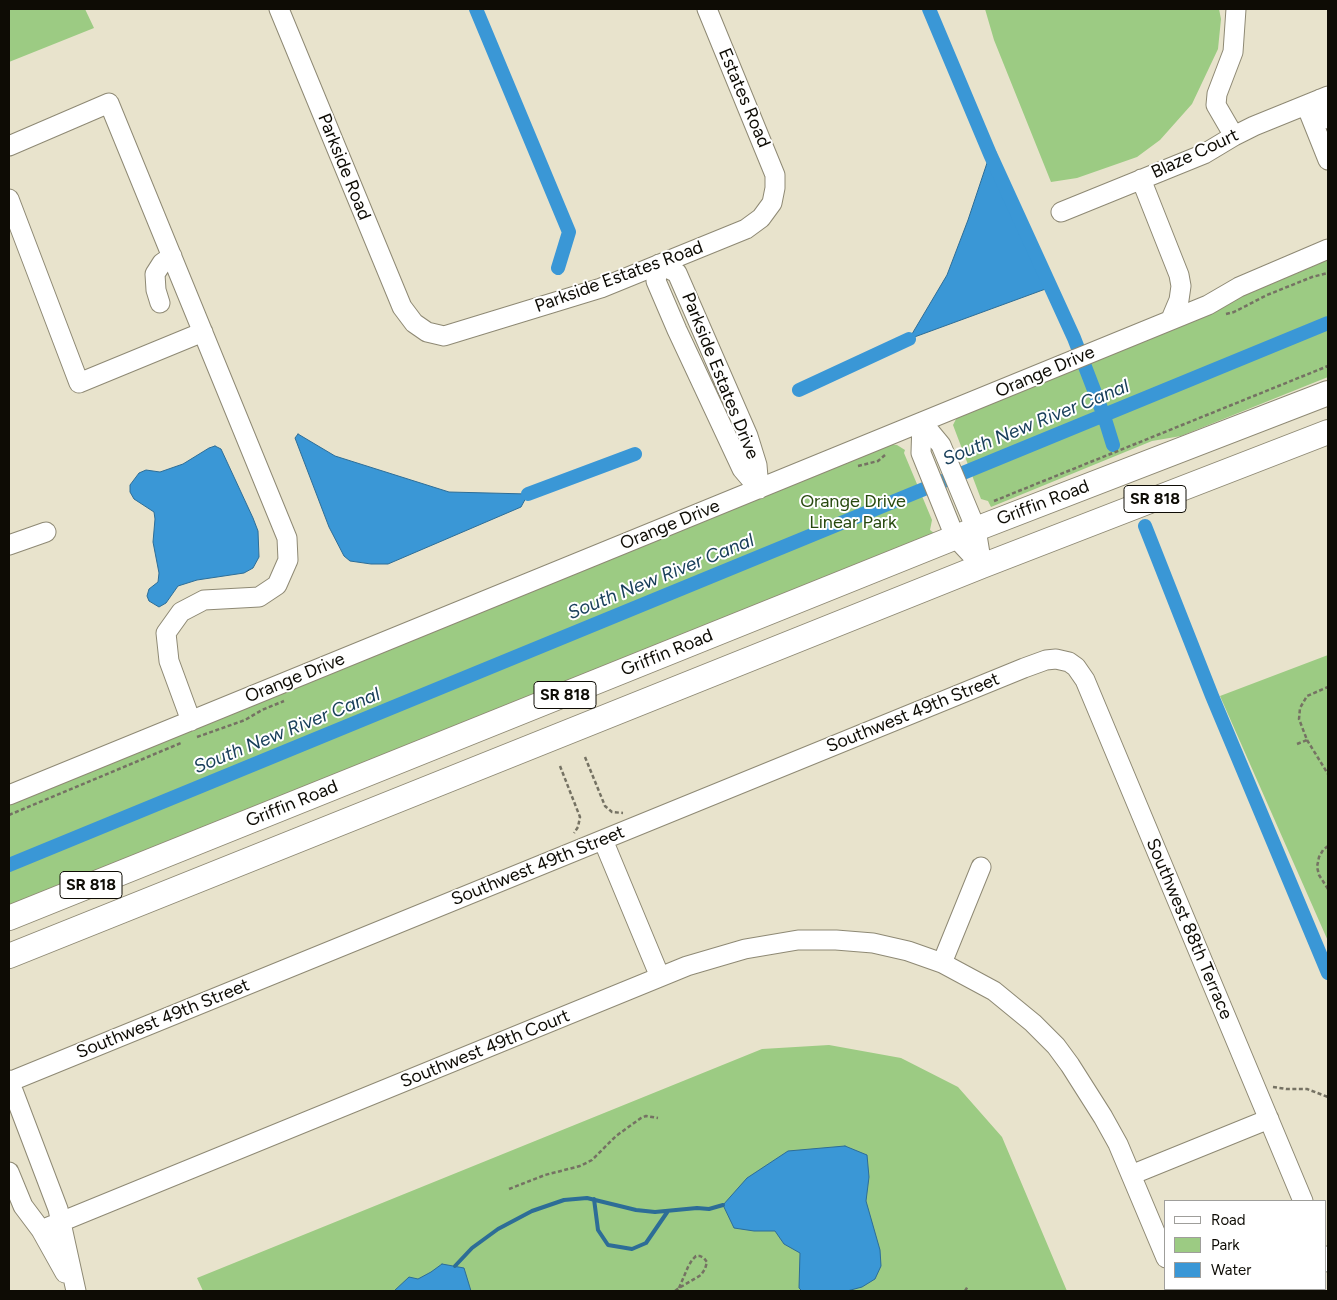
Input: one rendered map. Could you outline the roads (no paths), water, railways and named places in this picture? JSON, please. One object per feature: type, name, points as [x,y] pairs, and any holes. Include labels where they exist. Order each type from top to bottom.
[{"type":"main road","name":"Griffin Road","points":[[9,918],[962,524],[1328,393]]},
{"type":"main road","name":"Griffin Road","points":[[9,956],[982,566],[1328,432]]},
{"type":"street","name":"Parkside Road","points":[[279,9],[402,308],[414,324]]},
{"type":"street","name":"Estates Road","points":[[706,9],[771,163],[775,175],[775,188]]},
{"type":"street","points":[[1234,136],[1216,105],[1216,94],[1233,52],[1236,9]]},
{"type":"street","points":[[1318,100],[1328,119]]},
{"type":"street","points":[[1318,100],[1328,160]]},
{"type":"street","name":"Blaze Court","points":[[1061,212],[1204,154],[1234,136],[1318,100]]},
{"type":"street","points":[[9,146],[110,104],[287,538],[288,560],[277,586],[259,597],[204,600],[181,612],[166,633],[169,661],[192,721]]},
{"type":"street","points":[[1141,180],[1179,275],[1181,286],[1180,300],[1171,319]]},
{"type":"street","name":"Parkside Estates Road","points":[[414,324],[427,332],[444,336],[600,288],[746,229],[761,218],[772,202],[775,188]]},
{"type":"street","points":[[9,199],[79,383],[203,332]]},
{"type":"street","name":"Orange Drive","points":[[9,795],[1072,361],[1208,304],[1239,287],[1328,249]]},
{"type":"street","points":[[160,303],[156,290],[155,274],[162,263],[172,256]]},
{"type":"street","name":"Parkside Estates Drive","points":[[659,264],[677,273],[748,436],[757,465],[759,489],[742,469],[656,281],[659,264]]},
{"type":"street","points":[[692,360],[712,352]]},
{"type":"street","points":[[922,422],[941,445],[962,524]]},
{"type":"street","points":[[922,422],[921,453],[962,524],[982,566]]},
{"type":"street","points":[[9,545],[46,532]]},
{"type":"street","name":"Southwest 49th Street","points":[[9,1081],[1024,668],[1046,660],[1056,659],[1069,662]]},
{"type":"street","name":"Southwest 88th Terrace","points":[[1069,662],[1076,667],[1085,680],[1303,1200]]},
{"type":"street","points":[[603,840],[660,978]]},
{"type":"street","points":[[942,962],[981,867]]},
{"type":"street","name":"Southwest 49th Court","points":[[41,1230],[688,966],[745,949],[798,940],[836,940],[873,943],[908,951],[942,962],[994,992],[1033,1023],[1056,1046],[1086,1088],[1103,1117],[1118,1144],[1164,1253]]},
{"type":"street","points":[[9,1081],[58,1209],[76,1291]]},
{"type":"street","points":[[1131,1175],[1268,1119]]},
{"type":"street","points":[[9,1172],[23,1206],[41,1230],[76,1291]]},
{"type":"water","points":[[990,154],[1051,287],[909,339],[947,275]]},
{"type":"water","points":[[298,434],[335,456],[449,492],[528,494],[521,507],[388,564],[350,561],[344,556],[329,527],[295,438]]},
{"type":"water","points":[[215,446],[221,449],[253,518],[258,531],[259,557],[253,568],[244,573],[197,580],[178,586],[166,603],[159,607],[149,601],[147,596],[149,589],[158,582],[159,573],[153,542],[154,512],[134,499],[130,492],[130,485],[139,473],[146,470],[160,472],[183,464]]},
{"type":"water","points":[[845,1146],[867,1155],[869,1177],[866,1201],[880,1250],[881,1266],[875,1279],[862,1287],[847,1291],[802,1291],[799,1288],[800,1253],[784,1244],[775,1231],[754,1231],[734,1228],[723,1205],[747,1178],[788,1151]]},
{"type":"water","points":[[442,1264],[464,1268],[471,1291],[394,1291],[409,1277],[418,1279]]},
{"type":"waterway","points":[[476,9],[569,232],[558,268]]},
{"type":"waterway","points":[[929,9],[990,154],[1074,338],[1113,445]]},
{"type":"waterway","name":"South New River Canal","points":[[9,865],[1328,323]]},
{"type":"waterway","points":[[799,390],[909,339]]},
{"type":"waterway","points":[[528,494],[635,454]]},
{"type":"waterway","points":[[1145,526],[1212,696],[1328,973]]},
{"type":"waterway","points":[[455,1266],[472,1248],[498,1229],[532,1211],[564,1200],[587,1198],[636,1210],[655,1212],[697,1208],[709,1209],[723,1205]]},
{"type":"waterway","points":[[594,1199],[598,1230],[608,1245],[632,1249],[646,1243],[668,1211]]},
{"type":"park label","name":"Orange Drive Linear Park","points":[[853,512]]}]
